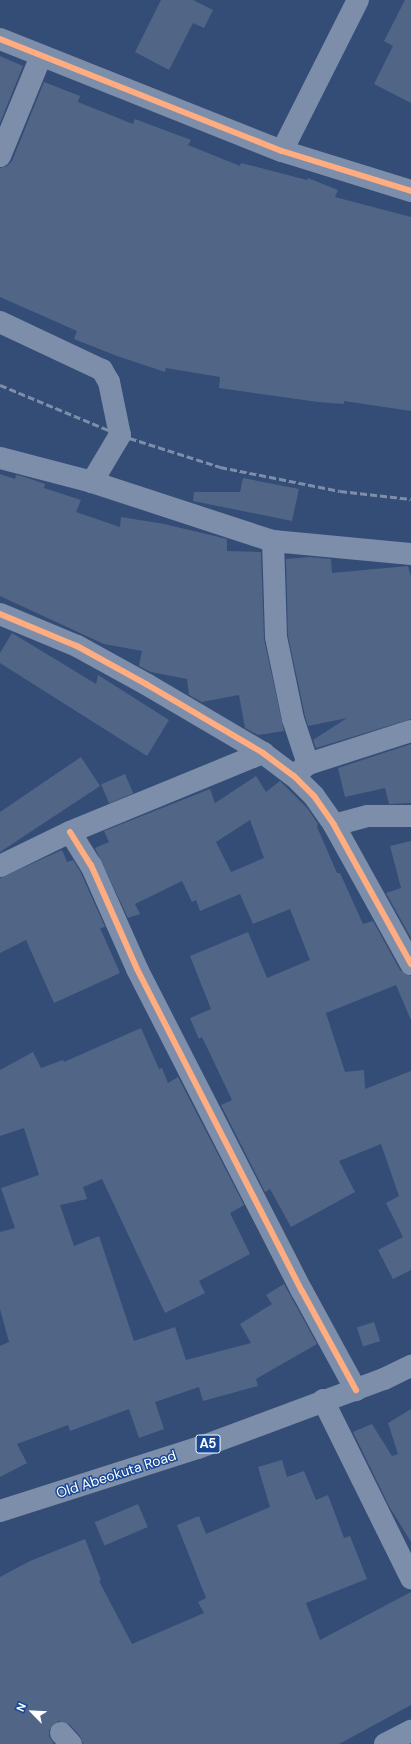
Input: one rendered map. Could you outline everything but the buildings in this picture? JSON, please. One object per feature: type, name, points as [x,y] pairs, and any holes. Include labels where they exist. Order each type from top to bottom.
[{"type":"highway","name":"Old Abeokuta Road","points":[[0,1511],[198,1448],[323,1400],[356,1390],[411,1366]]},
{"type":"street","points":[[282,151],[358,0]]},
{"type":"street","points":[[0,39],[282,151],[411,192]]},
{"type":"street","points":[[0,156],[41,56]]},
{"type":"street","points":[[0,322],[102,370],[109,382],[120,435],[92,482]]},
{"type":"street","points":[[0,458],[92,482],[273,541],[411,554]]},
{"type":"street","points":[[273,541],[276,637],[293,719],[301,770],[314,796],[334,824],[411,964]]},
{"type":"street","points":[[0,614],[77,646],[263,753],[301,770],[411,730]]},
{"type":"street","points":[[0,866],[70,832],[263,753]]},
{"type":"street","points":[[334,824],[368,816],[411,816]]},
{"type":"street","points":[[70,832],[91,865],[137,969],[302,1291],[356,1390]]},
{"type":"street","points":[[323,1400],[411,1578]]},
{"type":"street","points":[[385,1744],[411,1731]]},
{"type":"railway","points":[[0,385],[120,435],[220,467],[340,491],[411,499]]},
{"type":"cycle path","points":[[0,39],[282,151],[411,191]]},
{"type":"cycle path","points":[[0,614],[77,646],[146,684],[263,753],[294,776],[314,796],[334,825],[411,964]]},
{"type":"cycle path","points":[[70,832],[91,865],[137,969],[302,1291],[356,1390]]}]
